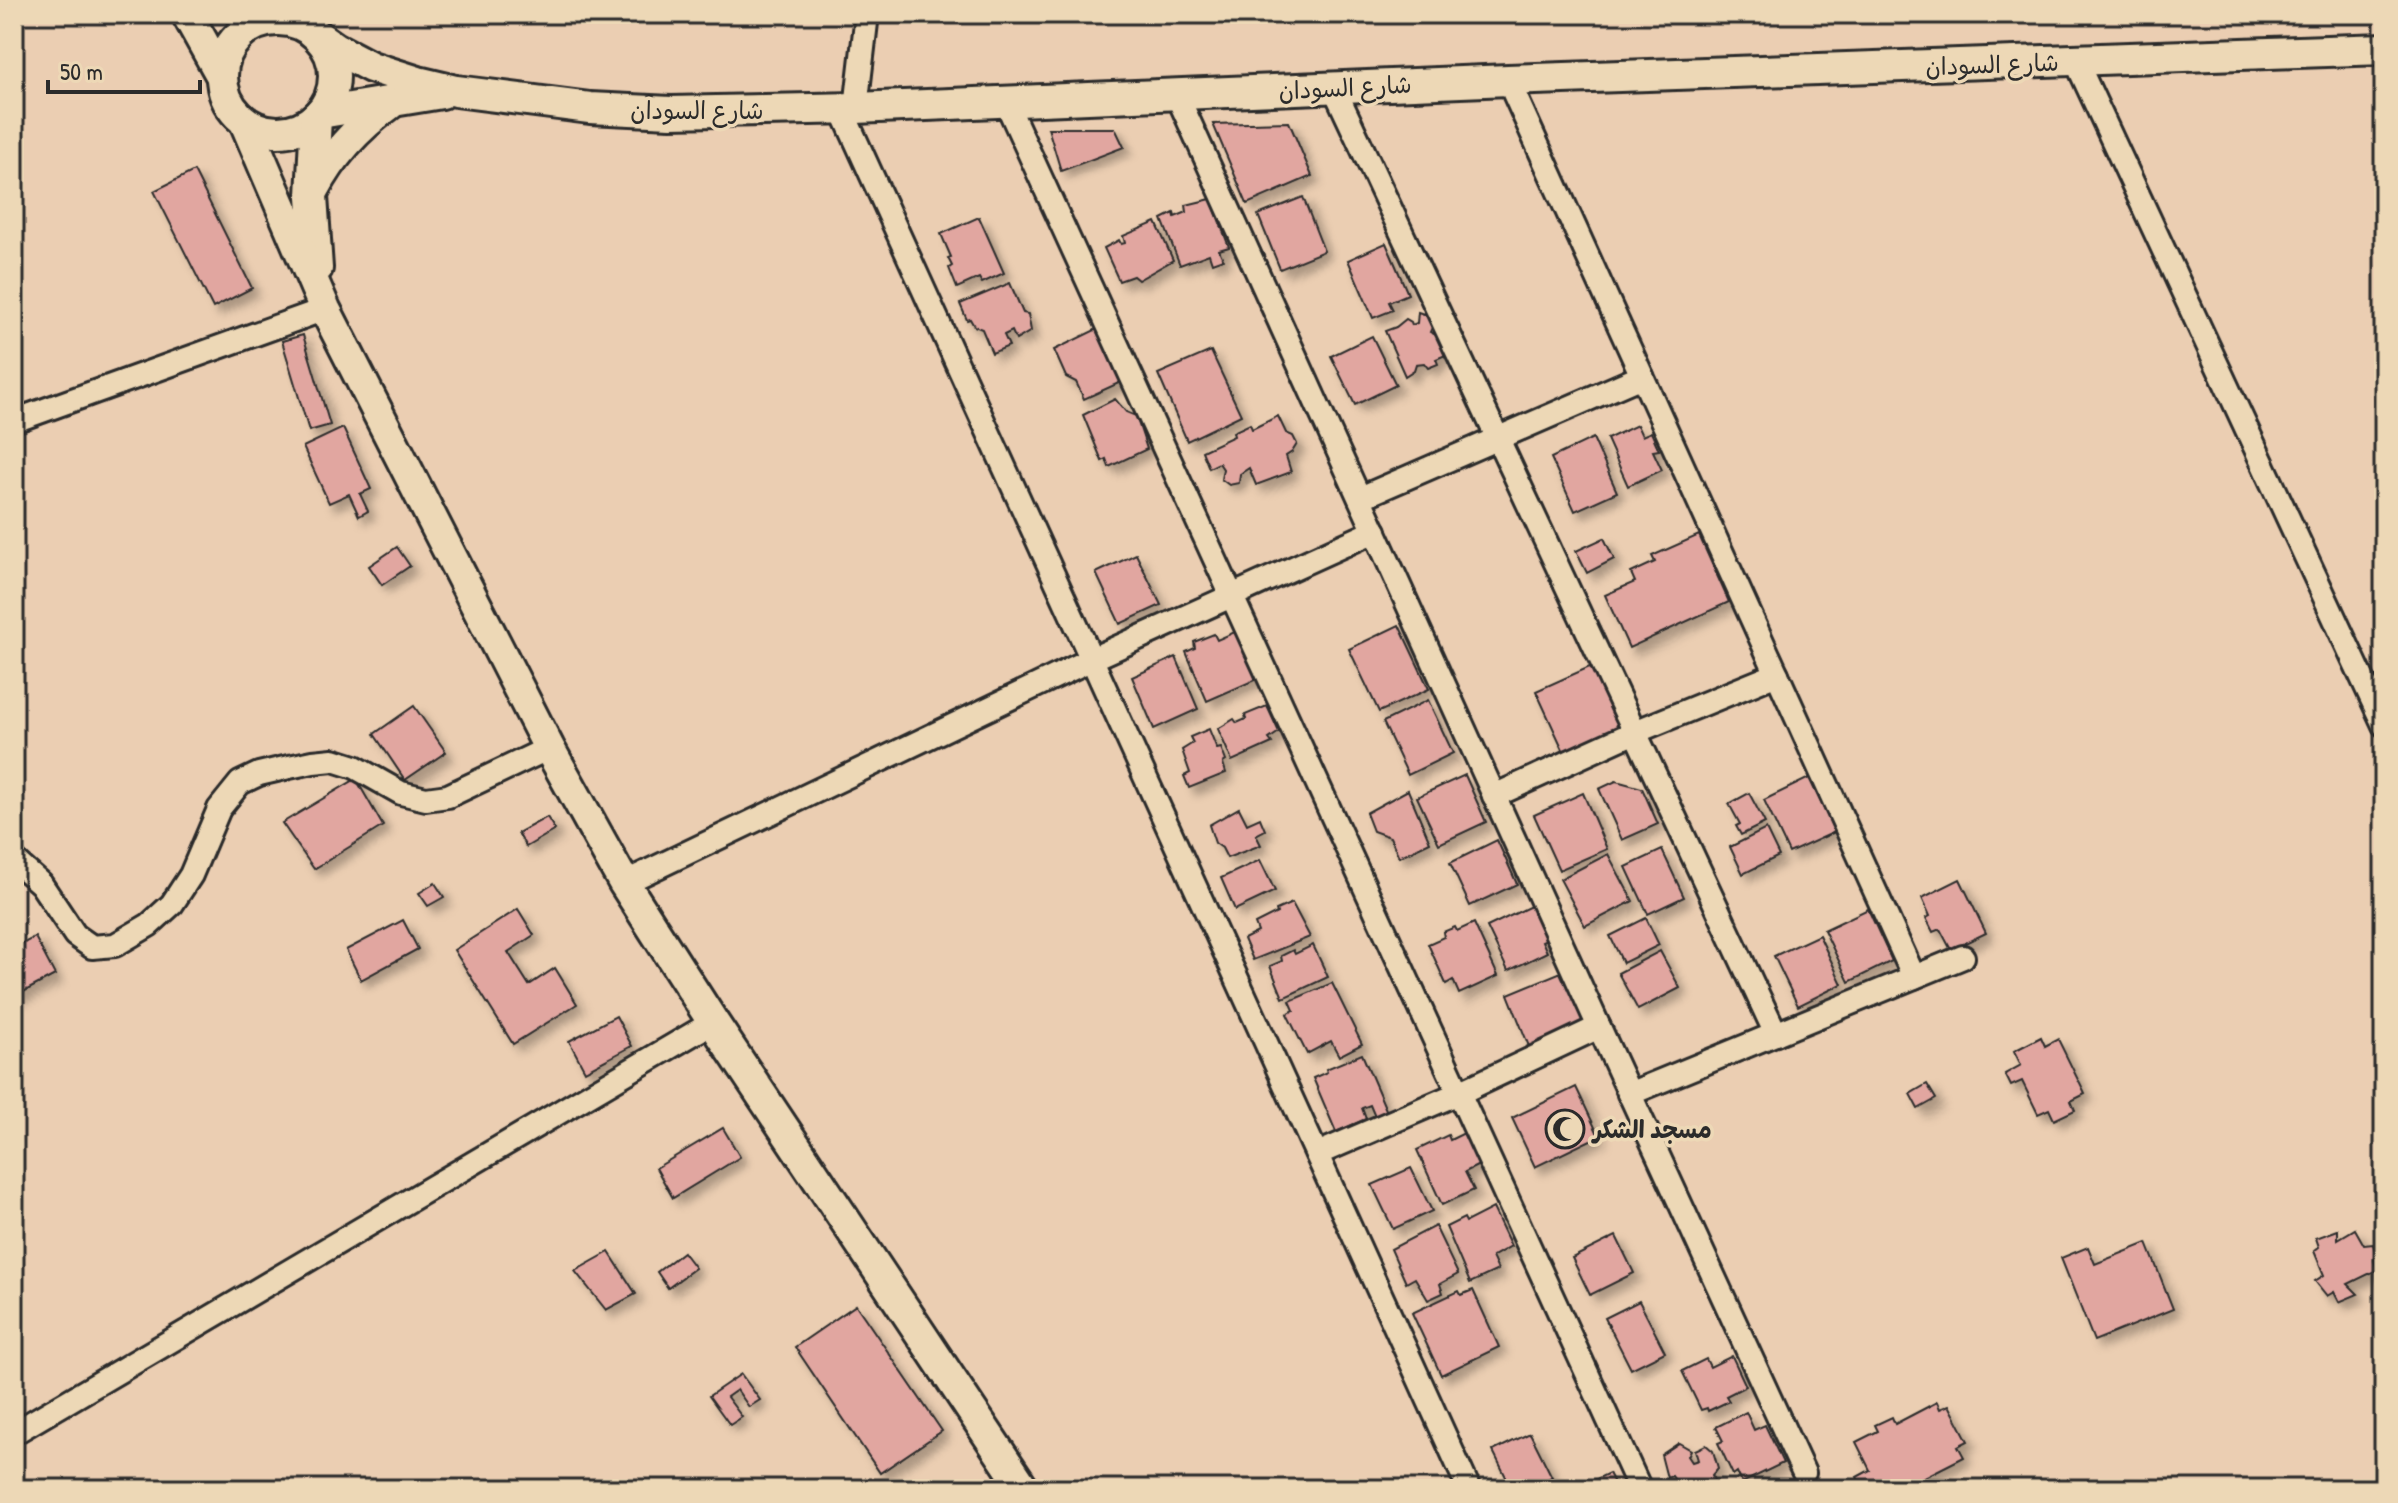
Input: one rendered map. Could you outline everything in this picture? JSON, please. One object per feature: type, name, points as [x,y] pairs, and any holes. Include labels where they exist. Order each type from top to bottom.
[{"type":"main road","points":[[187,14],[221,75],[223,89],[235,113],[245,122],[268,131],[294,130],[318,115],[456,91]]},
{"type":"main road","points":[[221,75],[228,50],[245,30],[277,17],[296,22],[318,36],[327,47],[332,60],[333,88],[318,115],[312,196],[313,234],[325,309]]},
{"type":"main road","name":"شارع السودان","points":[[318,36],[371,67],[456,91],[590,108],[671,112],[848,108],[1508,80],[2384,49]]},
{"type":"main road","points":[[312,196],[344,144],[375,114],[394,101]]},
{"type":"main road","points":[[245,122],[325,309],[549,748],[624,883],[1024,1489]]},
{"type":"street","points":[[867,14],[848,108],[1092,659],[1469,1489]]},
{"type":"street","points":[[2076,61],[2384,725]]},
{"type":"street","points":[[1508,80],[1914,977]]},
{"type":"street","points":[[1334,88],[1776,1034]]},
{"type":"street","points":[[1177,95],[1804,1473]]},
{"type":"street","points":[[1006,102],[1640,1489]]},
{"type":"street","points":[[14,421],[325,309]]},
{"type":"street","points":[[1360,498],[1642,376]]},
{"type":"street","points":[[624,883],[1092,659],[1375,531]]},
{"type":"street","points":[[1494,796],[1635,732],[1777,674]]},
{"type":"street","points":[[14,860],[41,884],[75,935],[92,947],[115,945],[149,925],[172,904],[191,875],[219,809],[240,783],[274,771],[333,760],[355,767],[401,793],[426,799],[448,796],[549,748]]},
{"type":"street","points":[[1629,1094],[1963,957]]},
{"type":"street","points":[[14,1433],[713,1022]]},
{"type":"street","points":[[1317,1154],[1459,1093],[1599,1027]]},
{"type":"building","points":[[1289,122],[1312,176],[1247,204],[1213,124]]},
{"type":"building","points":[[1048,128],[1115,128],[1124,147],[1061,171]]},
{"type":"building","points":[[194,171],[252,288],[213,308],[154,191]]},
{"type":"building","points":[[1303,197],[1324,251],[1280,269],[1258,215]]},
{"type":"building","points":[[1211,199],[1229,247],[1219,250],[1223,259],[1212,263],[1209,254],[1180,265],[1162,219],[1174,213],[1175,217],[1187,212],[1186,205]]},
{"type":"building","points":[[979,217],[1004,273],[982,283],[979,278],[957,288],[949,268],[952,266],[948,258],[951,257],[941,234]]},
{"type":"building","points":[[1156,222],[1173,260],[1138,280],[1133,276],[1119,281],[1104,248],[1119,240],[1121,244],[1125,243],[1123,236]]},
{"type":"building","points":[[1386,243],[1408,294],[1389,302],[1393,310],[1373,318],[1348,260]]},
{"type":"building","points":[[1010,283],[1023,313],[1028,314],[1031,331],[1016,340],[1012,331],[1004,335],[1009,346],[992,353],[982,329],[974,326],[970,319],[967,320],[960,304]]},
{"type":"building","points":[[1418,312],[1436,318],[1430,332],[1444,339],[1448,354],[1436,359],[1438,364],[1428,368],[1424,363],[1416,364],[1414,370],[1405,376],[1385,331],[1406,319],[1412,325],[1417,323]]},
{"type":"building","points":[[1097,329],[1109,353],[1119,360],[1113,365],[1121,382],[1084,399],[1076,382],[1066,377],[1054,350]]},
{"type":"building","points":[[303,335],[330,425],[309,431],[282,341]]},
{"type":"building","points":[[1372,336],[1396,385],[1355,405],[1331,356]]},
{"type":"building","points":[[1211,351],[1241,415],[1187,441],[1158,374]]},
{"type":"building","points":[[1115,399],[1126,412],[1136,416],[1147,449],[1109,467],[1106,459],[1102,461],[1083,415]]},
{"type":"building","points":[[1278,416],[1286,433],[1293,436],[1297,444],[1286,456],[1291,472],[1256,485],[1249,468],[1240,474],[1239,483],[1229,485],[1221,479],[1223,469],[1219,463],[1209,468],[1202,451],[1234,436],[1233,432],[1250,424],[1252,429]]},
{"type":"building","points":[[1637,425],[1642,436],[1651,432],[1659,450],[1653,451],[1662,470],[1628,486],[1607,439]]},
{"type":"building","points":[[343,428],[371,489],[360,494],[368,511],[359,516],[349,494],[329,503],[303,447]]},
{"type":"building","points":[[1593,438],[1617,492],[1575,511],[1551,458]]},
{"type":"building","points":[[1699,535],[1729,602],[1629,648],[1605,595],[1635,582],[1631,573],[1655,562],[1652,556]]},
{"type":"building","points":[[1604,538],[1614,559],[1587,573],[1576,551]]},
{"type":"building","points":[[397,547],[410,566],[382,585],[369,566]]},
{"type":"building","points":[[1136,554],[1161,605],[1120,624],[1096,573]]},
{"type":"building","points":[[1399,625],[1429,689],[1379,712],[1349,649]]},
{"type":"building","points":[[1237,631],[1257,679],[1207,701],[1186,652],[1195,648],[1194,642],[1214,634],[1217,640]]},
{"type":"building","points":[[1176,657],[1198,709],[1154,729],[1132,677]]},
{"type":"building","points":[[1594,665],[1623,728],[1565,754],[1536,691]]},
{"type":"building","points":[[1428,700],[1453,753],[1408,775],[1383,722]]},
{"type":"building","points":[[414,706],[446,752],[405,780],[374,734]]},
{"type":"building","points":[[1267,706],[1279,732],[1269,739],[1272,743],[1232,761],[1218,729],[1234,719],[1237,723],[1246,719],[1245,715]]},
{"type":"building","points":[[1209,729],[1217,749],[1221,748],[1226,773],[1189,788],[1184,776],[1190,773],[1182,750],[1193,743],[1190,737]]},
{"type":"building","points":[[1465,775],[1486,822],[1439,844],[1417,797]]},
{"type":"building","points":[[1809,778],[1835,832],[1789,853],[1764,800]]},
{"type":"building","points":[[356,779],[383,826],[314,869],[282,823]]},
{"type":"building","points":[[1616,781],[1642,788],[1658,824],[1622,840],[1599,789]]},
{"type":"building","points":[[1408,790],[1430,842],[1399,857],[1390,837],[1373,831],[1366,813]]},
{"type":"building","points":[[1583,793],[1607,849],[1559,870],[1534,815]]},
{"type":"building","points":[[1749,793],[1765,823],[1741,835],[1736,826],[1740,824],[1729,804]]},
{"type":"building","points":[[1239,808],[1247,824],[1260,818],[1265,830],[1256,835],[1261,845],[1227,858],[1215,843],[1209,825]]},
{"type":"building","points":[[547,817],[555,830],[526,847],[518,833]]},
{"type":"building","points":[[1766,829],[1779,856],[1743,874],[1730,847]]},
{"type":"building","points":[[1497,840],[1517,884],[1470,906],[1450,863]]},
{"type":"building","points":[[1662,850],[1684,897],[1648,914],[1626,867]]},
{"type":"building","points":[[1608,854],[1633,901],[1585,926],[1560,879]]},
{"type":"building","points":[[1260,860],[1275,891],[1235,910],[1221,878]]},
{"type":"building","points":[[1960,879],[1986,933],[1951,950],[1940,929],[1933,932],[1922,898]]},
{"type":"building","points":[[435,883],[444,897],[428,906],[419,893]]},
{"type":"building","points":[[1292,903],[1310,937],[1253,960],[1244,939],[1258,932],[1255,924]]},
{"type":"building","points":[[1535,904],[1551,937],[1542,941],[1547,952],[1508,971],[1487,927]]},
{"type":"building","points":[[518,909],[534,935],[508,952],[529,985],[555,968],[577,1004],[513,1044],[454,950]]},
{"type":"building","points":[[1868,909],[1892,961],[1849,982],[1824,930]]},
{"type":"building","points":[[1646,918],[1659,945],[1623,963],[1610,936]]},
{"type":"building","points":[[403,920],[418,949],[361,980],[346,950]]},
{"type":"building","points":[[1474,923],[1498,976],[1459,994],[1453,980],[1446,984],[1428,944],[1444,937],[1443,932],[1455,927],[1457,931]]},
{"type":"building","points":[[1819,935],[1842,984],[1798,1006],[1774,956]]},
{"type":"building","points":[[35,937],[55,975],[14,997],[14,948]]},
{"type":"building","points":[[1313,945],[1328,977],[1283,998],[1270,966],[1282,961],[1281,956],[1293,950],[1295,954]]},
{"type":"building","points":[[1660,951],[1680,988],[1638,1010],[1618,973]]},
{"type":"building","points":[[1566,970],[1588,1025],[1530,1049],[1508,994]]},
{"type":"building","points":[[1332,983],[1362,1044],[1339,1056],[1331,1041],[1307,1054],[1287,1014],[1294,1010],[1290,1001]]},
{"type":"building","points":[[616,1016],[632,1046],[585,1071],[569,1041]]},
{"type":"building","points":[[2041,1037],[2045,1046],[2058,1039],[2085,1094],[2071,1101],[2075,1110],[2054,1120],[2049,1109],[2038,1114],[2022,1081],[2011,1086],[2005,1074],[2021,1065],[2014,1051]]},
{"type":"building","points":[[1362,1054],[1387,1112],[1375,1117],[1370,1105],[1362,1108],[1366,1119],[1336,1132],[1313,1078]]},
{"type":"building","points":[[1927,1084],[1936,1099],[1918,1109],[1910,1094]]},
{"type":"building","points":[[1576,1087],[1599,1136],[1535,1167],[1512,1118]]},
{"type":"building","points":[[723,1128],[740,1157],[673,1198],[656,1168]]},
{"type":"building","points":[[1466,1132],[1481,1164],[1465,1172],[1474,1190],[1442,1205],[1417,1150],[1448,1135],[1450,1140]]},
{"type":"building","points":[[1411,1168],[1432,1211],[1393,1229],[1372,1185]]},
{"type":"building","points":[[1493,1208],[1511,1246],[1492,1257],[1498,1270],[1470,1283],[1446,1227],[1464,1218],[1466,1222]]},
{"type":"building","points":[[1435,1226],[1458,1274],[1440,1284],[1443,1293],[1428,1300],[1415,1278],[1406,1283],[1391,1249]]},
{"type":"building","points":[[2355,1229],[2364,1245],[2373,1244],[2377,1270],[2348,1284],[2358,1294],[2339,1302],[2334,1292],[2327,1296],[2315,1281],[2324,1275],[2314,1251],[2319,1247],[2316,1238],[2338,1230],[2338,1239]]},
{"type":"building","points":[[1616,1236],[1634,1273],[1590,1295],[1572,1258]]},
{"type":"building","points":[[2147,1243],[2173,1309],[2094,1341],[2061,1258],[2088,1247],[2095,1264]]},
{"type":"building","points":[[609,1252],[636,1294],[606,1310],[575,1271]]},
{"type":"building","points":[[683,1252],[695,1268],[668,1288],[657,1272]]},
{"type":"building","points":[[1473,1290],[1499,1347],[1441,1375],[1412,1313],[1459,1291],[1461,1295]]},
{"type":"building","points":[[1639,1301],[1665,1352],[1631,1369],[1605,1318]]},
{"type":"building","points":[[856,1305],[942,1431],[880,1473],[795,1347]]},
{"type":"building","points":[[1732,1356],[1746,1386],[1726,1396],[1729,1401],[1708,1411],[1707,1408],[1701,1410],[1682,1371],[1706,1359],[1710,1367]]},
{"type":"building","points":[[741,1374],[760,1400],[749,1407],[737,1390],[727,1397],[742,1417],[730,1425],[709,1396]]},
{"type":"building","points":[[1937,1402],[1940,1409],[1949,1405],[1968,1441],[1958,1446],[1964,1457],[1901,1489],[1879,1489],[1874,1480],[1862,1487],[1857,1477],[1870,1470],[1856,1442],[1878,1431],[1875,1425],[1892,1417],[1895,1424]]},
{"type":"building","points":[[1746,1412],[1754,1430],[1765,1425],[1783,1463],[1742,1483],[1737,1472],[1733,1475],[1718,1443],[1723,1441],[1716,1427]]},
{"type":"building","points":[[1530,1433],[1552,1477],[1527,1489],[1512,1489],[1493,1451]]},
{"type":"building","points":[[1679,1443],[1691,1450],[1688,1456],[1692,1462],[1698,1460],[1695,1450],[1706,1445],[1713,1451],[1718,1468],[1712,1475],[1717,1489],[1681,1489],[1672,1476],[1667,1478],[1661,1455]]},
{"type":"building","points":[[1609,1473],[1617,1489],[1575,1489]]},
{"type":"place","name":"مسجد الشكر","points":[[1565,1129]]}]
